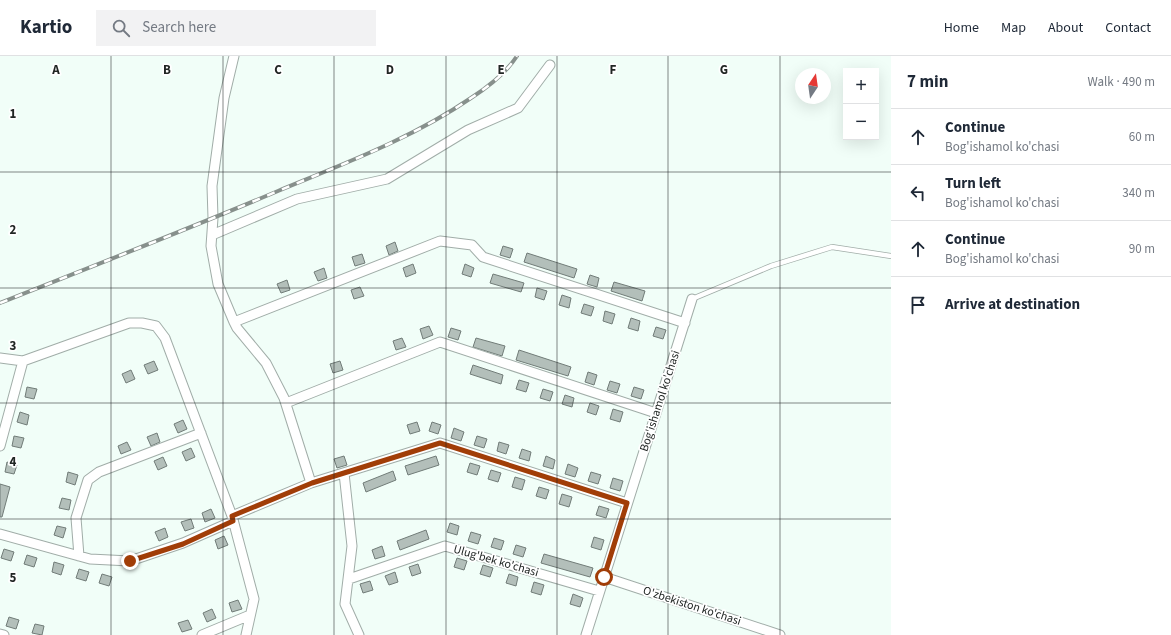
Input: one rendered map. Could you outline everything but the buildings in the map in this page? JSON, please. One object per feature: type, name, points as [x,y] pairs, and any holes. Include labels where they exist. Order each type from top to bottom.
[{"type":"street","points":[[234,56],[224,98],[212,186],[211,246],[218,284],[234,322],[237,328],[266,363],[286,403],[312,483]]},
{"type":"street","points":[[212,235],[297,199],[387,180],[468,130],[518,108],[550,65]]},
{"type":"street","points":[[234,322],[440,241],[472,245],[483,257],[685,323]]},
{"type":"street","name":"Bog'ishamol ko'chasi","points":[[586,635],[692,299]]},
{"type":"street","points":[[0,358],[23,361],[129,323],[142,323],[156,326],[165,338],[232,518],[254,600],[246,635]]},
{"type":"street","points":[[286,403],[440,342],[656,413]]},
{"type":"street","points":[[0,446],[23,361]]},
{"type":"street","points":[[79,556],[76,518],[88,480],[99,472],[201,433]]},
{"type":"street","points":[[0,534],[90,559],[130,561],[183,544],[232,518],[312,483],[440,443],[627,503]]},
{"type":"street","points":[[344,473],[352,546],[345,604],[359,635]]},
{"type":"street","name":"Ulug'bek ko'chasi","points":[[349,579],[445,546],[599,591]]},
{"type":"street","name":"O'zbekiston ko'chasi","points":[[604,577],[780,635]]},
{"type":"street","points":[[202,635],[250,615]]},
{"type":"street","points":[[0,634],[4,635]]},
{"type":"lane","points":[[692,299],[772,266],[832,247],[891,256]]},
{"type":"railway","points":[[0,303],[209,220],[376,150],[425,126],[477,94],[502,74],[517,56]]},
{"type":"route","points":[[130,561],[183,544],[233,521],[232,516],[312,483],[440,443],[627,503],[604,577]]}]
